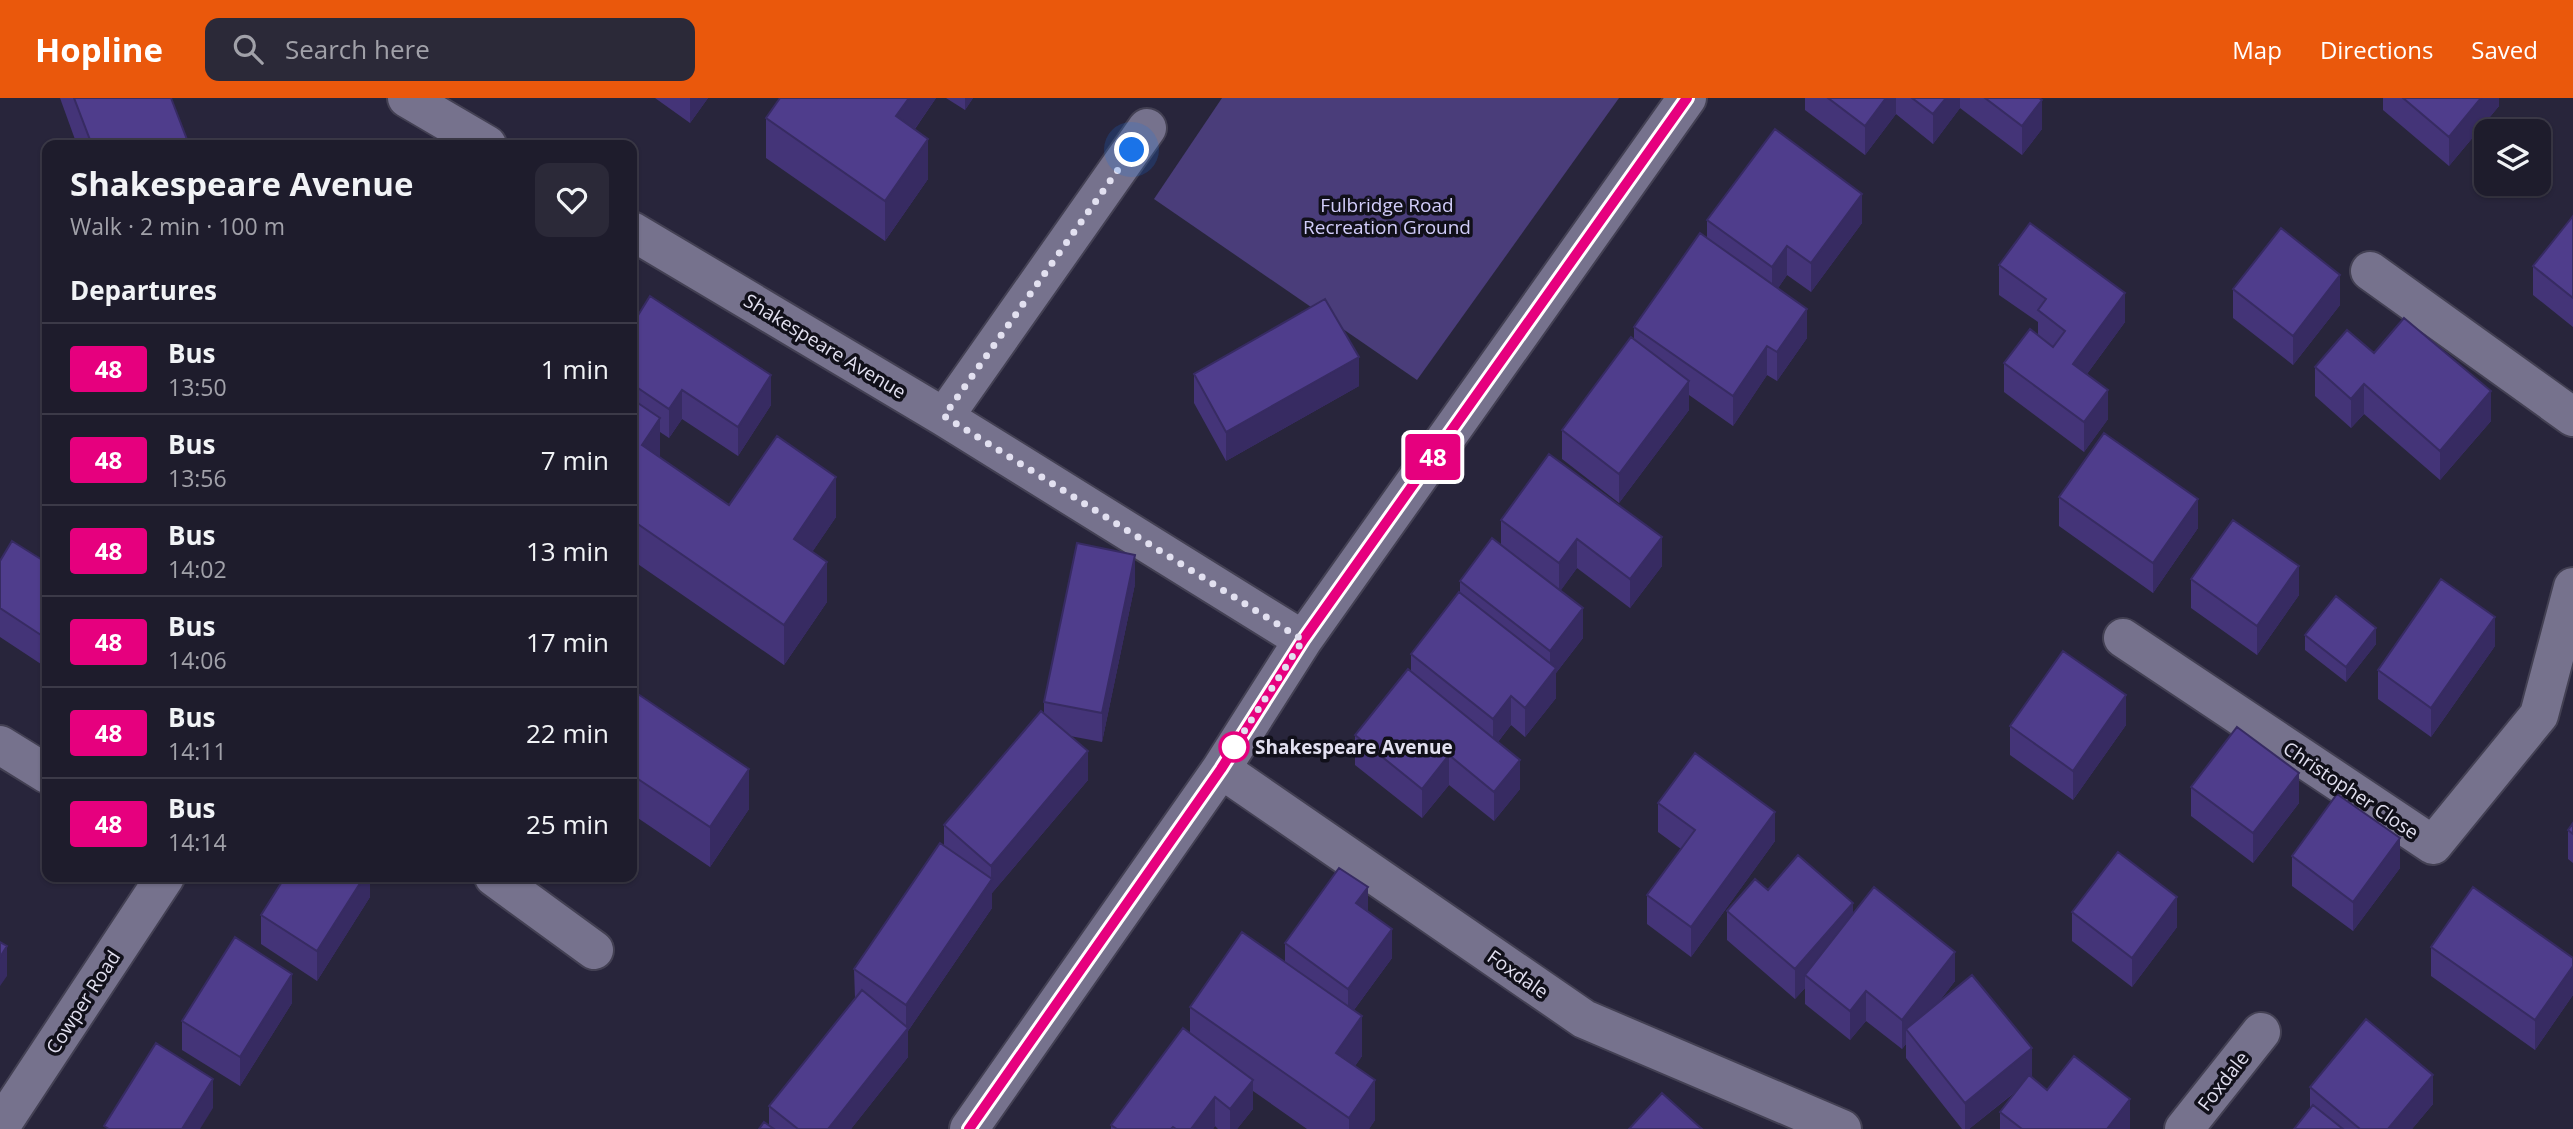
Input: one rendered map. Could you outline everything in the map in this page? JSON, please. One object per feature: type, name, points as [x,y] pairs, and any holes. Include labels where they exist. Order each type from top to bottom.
[{"type":"street","points":[[407,98],[478,140]]},
{"type":"street","points":[[969,1129],[1221,769],[1303,640],[1687,98]]},
{"type":"street","points":[[944,416],[1147,128]]},
{"type":"street","name":"Shakespeare Avenue","points":[[637,234],[944,416],[1303,640]]},
{"type":"street","points":[[2370,271],[2573,417]]},
{"type":"street","name":"Christopher Close","points":[[2123,638],[2433,845],[2539,715],[2573,587]]},
{"type":"street","points":[[0,745],[42,771]]},
{"type":"street","name":"Foxdale","points":[[1221,769],[1584,1019],[1842,1129]]},
{"type":"street","name":"Cowper Road","points":[[0,1127],[162,882]]},
{"type":"street","points":[[501,882],[594,950]]},
{"type":"street","name":"Foxdale","points":[[2184,1129],[2262,1032]]},
{"type":"green space","name":"Fulbridge Road Recreation Ground","points":[[1222,98],[1619,98],[1417,380],[1154,199]]},
{"type":"building","points":[[74,98],[171,98],[187,140],[90,140]]},
{"type":"building","points":[[780,98],[909,98],[896,116],[928,139],[885,201],[766,118]]},
{"type":"building","points":[[1828,98],[1886,98],[1865,126]]},
{"type":"building","points":[[1912,98],[1946,98],[1933,114]]},
{"type":"building","points":[[1985,98],[2039,98],[2042,100],[2022,126]]},
{"type":"building","points":[[2403,98],[2481,98],[2449,137]]},
{"type":"building","points":[[1775,129],[1862,194],[1811,263],[1787,246],[1772,267],[1707,220]]},
{"type":"building","points":[[2573,216],[2573,298],[2533,266]]},
{"type":"building","points":[[2030,223],[2125,293],[2073,364],[2108,390],[2084,422],[2004,363],[2030,329],[2053,347],[2065,331],[2038,310],[2046,299],[1999,265]]},
{"type":"building","points":[[2281,228],[2340,275],[2293,336],[2233,289]]},
{"type":"building","points":[[1700,233],[1807,309],[1777,352],[1767,346],[1733,396],[1634,327]]},
{"type":"building","points":[[650,296],[771,375],[738,427],[682,390],[669,409],[637,387],[637,317]]},
{"type":"building","points":[[1325,299],[1359,357],[1226,432],[1194,374]]},
{"type":"building","points":[[2404,318],[2491,391],[2440,451],[2364,384],[2351,399],[2315,367],[2347,330],[2374,353]]},
{"type":"building","points":[[1631,337],[1689,381],[1619,474],[1562,430]]},
{"type":"building","points":[[637,402],[660,418],[642,445],[729,505],[777,436],[836,477],[794,539],[827,562],[784,625],[637,523]]},
{"type":"building","points":[[2104,433],[2198,499],[2153,563],[2059,497]]},
{"type":"building","points":[[1549,454],[1662,537],[1630,579],[1577,539],[1559,563],[1501,520]]},
{"type":"building","points":[[2233,520],[2299,566],[2257,626],[2191,579]]},
{"type":"building","points":[[1492,538],[1583,608],[1550,651],[1460,581]]},
{"type":"building","points":[[12,541],[42,560],[42,636],[0,608],[0,561]]},
{"type":"building","points":[[1077,543],[1135,555],[1102,713],[1044,702]]},
{"type":"building","points":[[2441,579],[2495,617],[2431,708],[2378,670]]},
{"type":"building","points":[[1459,592],[1556,668],[1525,708],[1511,696],[1493,719],[1411,654]]},
{"type":"building","points":[[2336,596],[2376,628],[2346,667],[2305,635]]},
{"type":"building","points":[[2063,651],[2126,695],[2073,771],[2010,726]]},
{"type":"building","points":[[1408,669],[1520,760],[1494,792],[1449,755],[1422,789],[1355,735]]},
{"type":"building","points":[[637,693],[749,769],[710,827],[637,778]]},
{"type":"building","points":[[1041,711],[1088,751],[991,866],[944,825]]},
{"type":"building","points":[[2237,727],[2299,773],[2253,833],[2191,787]]},
{"type":"building","points":[[1695,753],[1775,812],[1691,927],[1647,895],[1695,830],[1658,803]]},
{"type":"building","points":[[2337,794],[2400,838],[2353,902],[2292,856]]},
{"type":"building","points":[[940,843],[992,879],[906,1005],[854,969]]},
{"type":"building","points":[[2118,852],[2177,897],[2132,958],[2072,912]]},
{"type":"building","points":[[1798,855],[1853,903],[1795,969],[1727,911],[1755,879],[1768,890]]},
{"type":"building","points":[[1339,868],[1368,887],[1356,903],[1392,929],[1348,989],[1285,943]]},
{"type":"building","points":[[282,882],[361,882],[317,951],[261,915]]},
{"type":"building","points":[[1874,887],[1955,952],[1902,1020],[1866,991],[1850,1011],[1805,975]]},
{"type":"building","points":[[2473,887],[2573,958],[2573,966],[2535,1020],[2431,947]]},
{"type":"building","points":[[1242,932],[1362,1016],[1336,1053],[1375,1080],[1349,1118],[1190,1007]]},
{"type":"building","points":[[235,937],[292,974],[240,1057],[182,1021]]},
{"type":"building","points":[[0,942],[7,946],[0,957]]},
{"type":"building","points":[[1972,975],[2032,1048],[1965,1103],[1906,1029]]},
{"type":"building","points":[[862,990],[908,1028],[828,1129],[798,1129],[769,1106]]},
{"type":"building","points":[[2366,1019],[2433,1075],[2388,1129],[2360,1129],[2310,1087]]},
{"type":"building","points":[[1183,1028],[1253,1080],[1230,1109],[1215,1097],[1191,1129],[1117,1129],[1111,1125]]},
{"type":"building","points":[[156,1043],[213,1079],[182,1129],[109,1129],[104,1126]]},
{"type":"building","points":[[2074,1056],[2130,1099],[2107,1129],[2022,1129],[2000,1112],[2029,1075],[2047,1090]]},
{"type":"building","points":[[1662,1093],[1702,1129],[1629,1129]]},
{"type":"building","points":[[2313,1105],[2343,1129],[2294,1129]]},
{"type":"building","points":[[764,1122],[774,1129],[759,1129]]},
{"type":"bus line","name":"48","points":[[969,1129],[1221,769],[1303,640],[1687,98]]},
{"type":"place","name":"Shakespeare Avenue","points":[[1234,747]]},
{"type":"route","points":[[1132,150],[944,416],[1303,640],[1234,747]]}]
